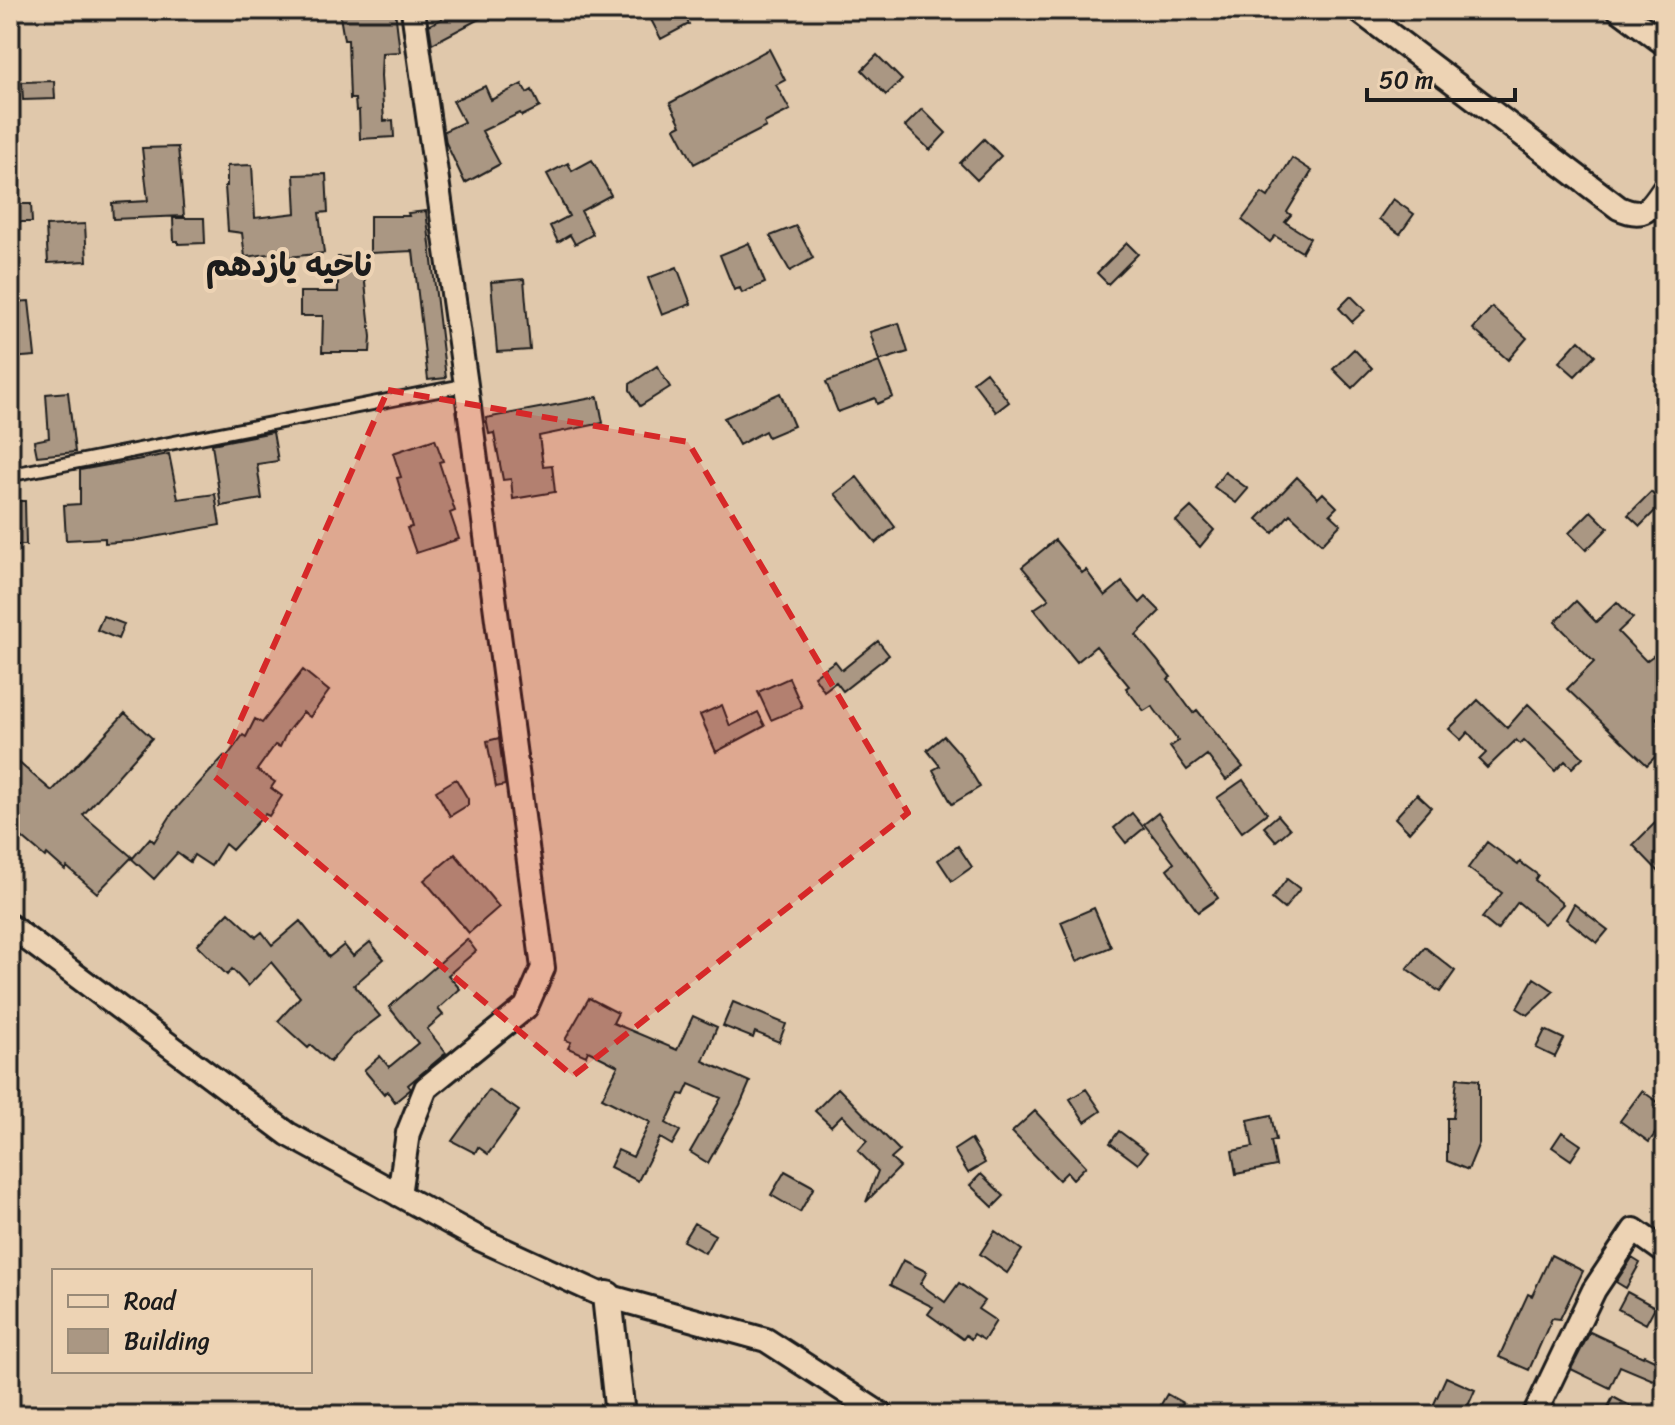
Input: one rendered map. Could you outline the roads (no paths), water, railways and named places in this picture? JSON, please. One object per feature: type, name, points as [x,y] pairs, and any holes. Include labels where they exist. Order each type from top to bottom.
[{"type":"street","points":[[399,1195],[408,1133],[426,1088],[526,1007],[543,968],[413,10]]},
{"type":"street","points":[[1358,10],[1619,208],[1632,214],[1643,213],[1653,206],[1665,187]]},
{"type":"street","points":[[1619,10],[1665,44]]},
{"type":"street","points":[[10,926],[288,1134],[480,1239],[607,1296],[766,1340],[882,1415]]},
{"type":"street","points":[[1534,1415],[1594,1290],[1634,1230],[1665,1252]]},
{"type":"street","points":[[607,1296],[620,1415]]},
{"type":"lane","points":[[10,475],[466,385]]},
{"type":"district","name":"ناحیه یازدهم","points":[[289,265]]}]
